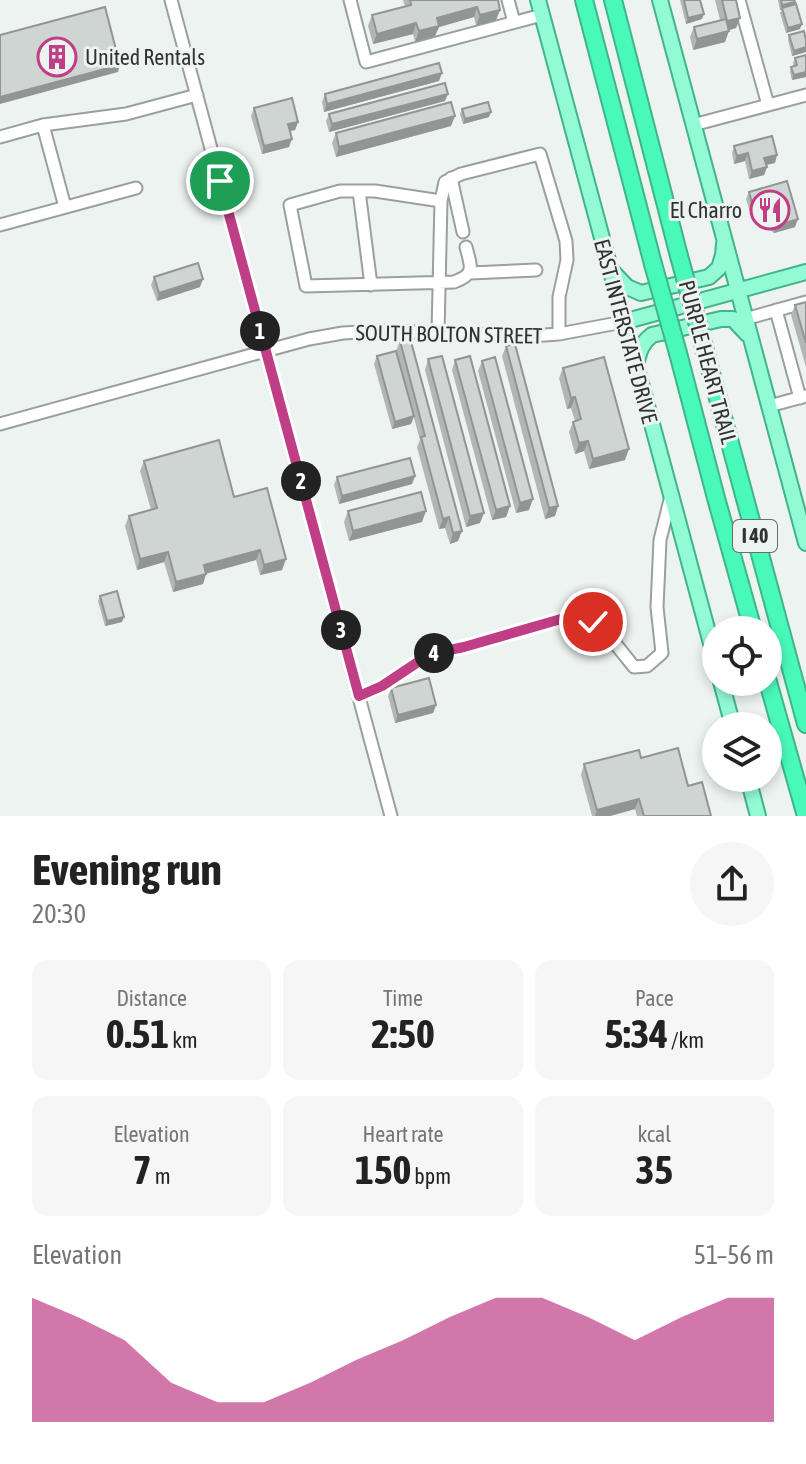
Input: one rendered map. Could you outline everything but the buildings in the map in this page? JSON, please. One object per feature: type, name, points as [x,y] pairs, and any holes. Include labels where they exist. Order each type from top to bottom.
[{"type":"highway","name":"PURPLE HEART TRAIL","points":[[584,0],[749,616]]},
{"type":"highway","name":"PURPLE HEART TRAIL","points":[[613,0],[806,724]]},
{"type":"highway","points":[[772,696],[806,816]]},
{"type":"highway","points":[[790,758],[795,816]]},
{"type":"main road","points":[[660,0],[806,543]]},
{"type":"main road","name":"EAST INTERSTATE DRIVE","points":[[540,7],[704,616]]},
{"type":"main road","points":[[609,269],[627,287],[641,293],[709,277],[719,268],[724,241]]},
{"type":"main road","name":"SOUTH BOLTON STREET","points":[[623,322],[806,272]]},
{"type":"main road","points":[[636,368],[639,352],[645,340],[652,335],[733,319],[750,337]]},
{"type":"main road","points":[[752,792],[758,816]]},
{"type":"street","points":[[171,0],[391,816]]},
{"type":"street","points":[[350,0],[366,62],[514,22],[540,7]]},
{"type":"street","points":[[508,0],[514,22]]},
{"type":"street","points":[[739,0],[768,105]]},
{"type":"street","points":[[0,137],[43,125],[126,114],[197,95]]},
{"type":"street","points":[[693,125],[806,95]]},
{"type":"street","points":[[43,125],[65,207]]},
{"type":"street","points":[[438,333],[441,201],[445,182],[461,174],[540,154],[566,241],[567,260],[559,297],[559,334]]},
{"type":"street","points":[[451,178],[463,232]]},
{"type":"street","points":[[0,225],[136,188]]},
{"type":"street","points":[[441,201],[375,191],[340,191],[290,205],[306,286],[454,282],[470,273],[466,247]]},
{"type":"street","points":[[359,191],[371,285]]},
{"type":"street","points":[[470,273],[536,270]]},
{"type":"street","points":[[745,319],[806,302]]},
{"type":"street","points":[[769,406],[803,397],[776,310]]},
{"type":"street","name":"SOUTH BOLTON STREET","points":[[0,424],[309,339],[343,333],[378,331],[516,336],[559,334],[623,322]]},
{"type":"street","points":[[359,696],[382,686],[430,654],[568,617],[593,622],[634,667],[647,666],[662,653],[657,607],[660,540],[671,495]]},
{"type":"place","name":"United Rentals","points":[[57,57]]},
{"type":"place","name":"El Charro","points":[[770,210]]},
{"type":"route","points":[[220,181],[359,696],[382,686],[430,654],[568,617],[593,622]]}]
